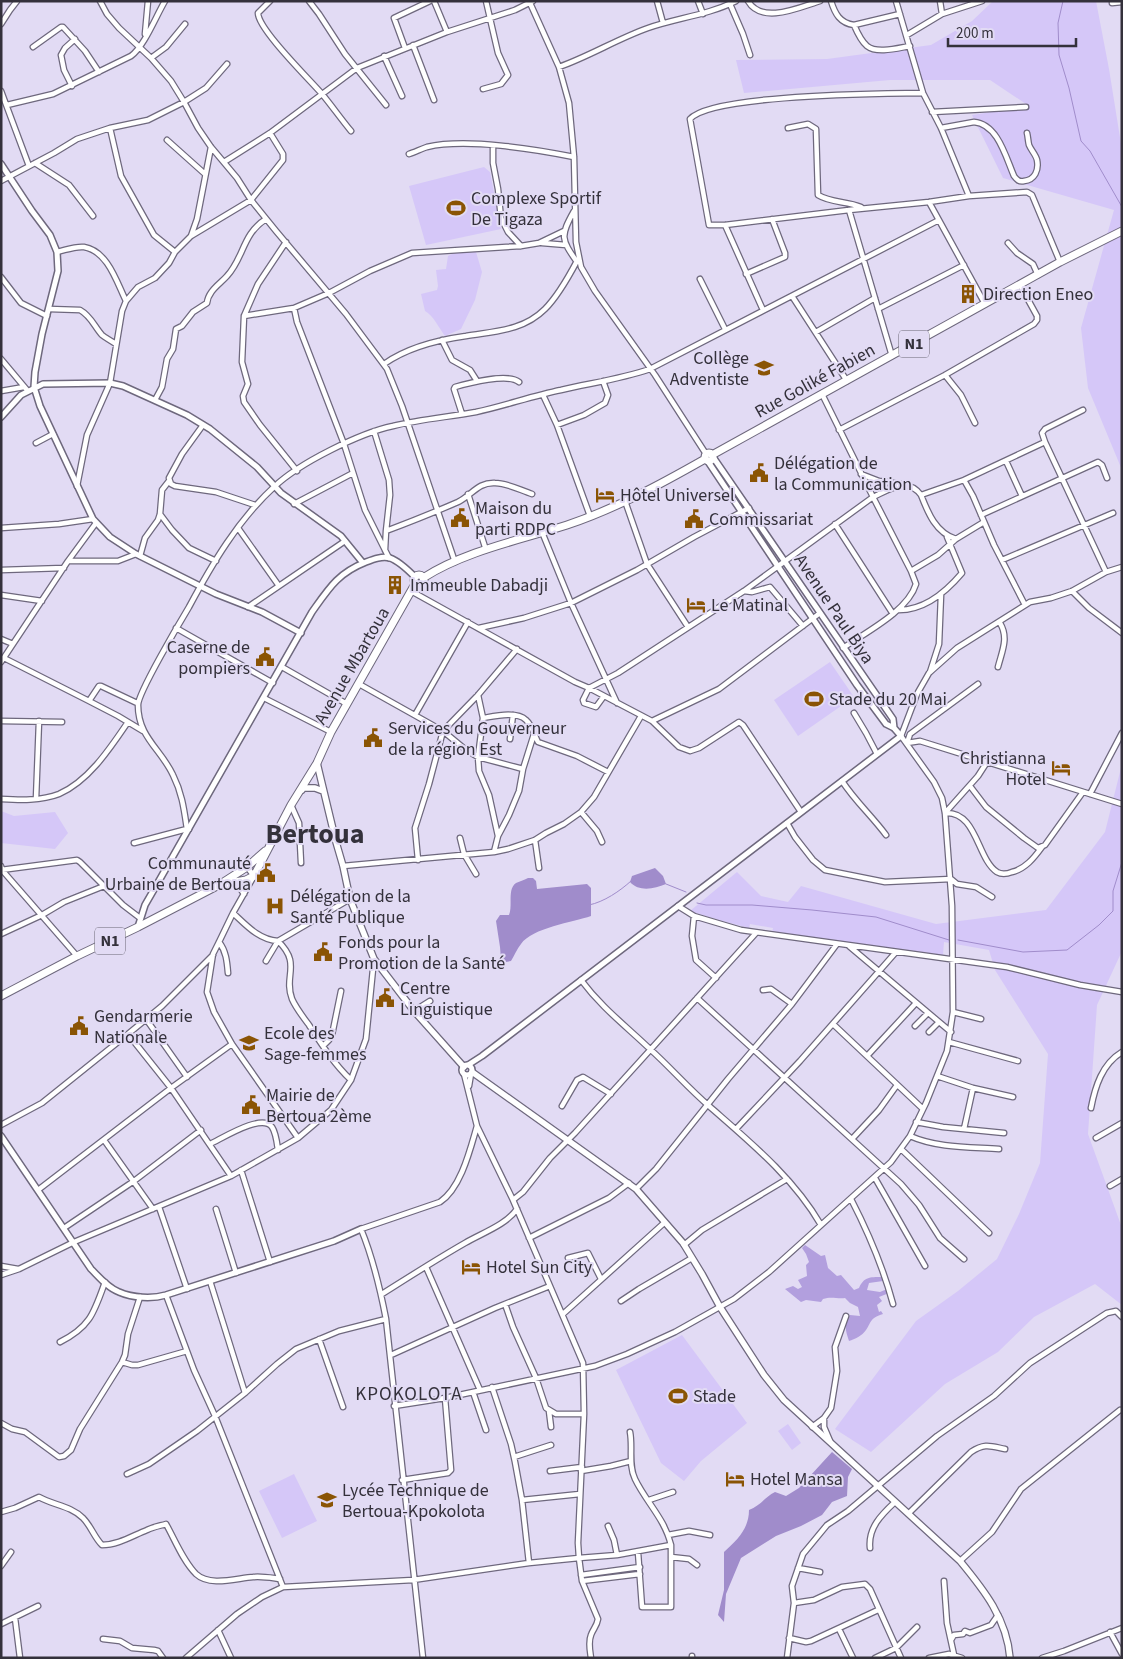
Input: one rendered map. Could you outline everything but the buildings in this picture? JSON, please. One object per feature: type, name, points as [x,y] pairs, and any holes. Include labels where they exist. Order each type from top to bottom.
[{"type":"highway","name":"Rue Goliké Fabien","points":[[709,457],[1060,262],[1119,232]]},
{"type":"highway","name":"N1","points":[[415,580],[419,575],[423,578],[455,562],[486,550],[590,516],[625,501],[709,457]]},
{"type":"highway","name":"Avenue Mbartoua","points":[[317,763],[331,732],[411,591],[415,580]]},
{"type":"highway","name":"N1","points":[[1,996],[77,956],[138,928],[219,885],[234,879],[254,876],[291,805],[317,763]]},
{"type":"highway","name":"N1","points":[[234,879],[270,846]]},
{"type":"main road","points":[[317,763],[350,899],[374,959],[414,1011],[468,1070],[636,1189],[684,1245],[720,1307],[764,1374],[784,1400],[960,1561],[981,1586],[998,1613],[1005,1631],[1010,1658]]},
{"type":"main road","points":[[302,790],[309,787],[323,792]]},
{"type":"street","points":[[1,24],[18,1]]},
{"type":"street","points":[[100,1],[106,14],[171,81],[211,147],[237,178],[266,219],[384,364],[396,388],[455,562]]},
{"type":"street","points":[[145,38],[148,1]]},
{"type":"street","points":[[7,105],[42,98],[72,86],[131,56],[140,47],[165,1]]},
{"type":"street","points":[[270,1],[258,13],[259,20],[351,131]]},
{"type":"street","points":[[309,1],[345,54],[386,105]]},
{"type":"street","points":[[406,48],[394,18],[430,1]]},
{"type":"street","points":[[434,1],[447,32]]},
{"type":"street","points":[[483,89],[501,84],[508,76],[498,53],[486,1]]},
{"type":"street","points":[[657,1],[663,23]]},
{"type":"street","points":[[698,1],[703,14]]},
{"type":"street","points":[[559,67],[581,59],[617,40],[663,23],[703,14],[736,1]]},
{"type":"street","points":[[748,1],[757,10],[772,13],[820,1]]},
{"type":"street","points":[[832,1],[835,13],[840,21],[847,24],[854,25],[900,14]]},
{"type":"street","points":[[896,1],[924,93],[941,128],[969,196]]},
{"type":"street","points":[[940,1],[942,14]]},
{"type":"street","points":[[907,35],[942,14],[982,1]]},
{"type":"street","points":[[224,162],[270,133],[357,68],[447,32],[531,2],[559,67],[569,103],[574,157],[576,242],[581,267]]},
{"type":"street","points":[[1112,3],[1122,2]]},
{"type":"street","points":[[730,4],[744,34],[750,55]]},
{"type":"street","points":[[150,58],[159,53],[185,24]]},
{"type":"street","points":[[854,25],[863,42],[872,49],[880,50],[910,46]]},
{"type":"street","points":[[34,47],[61,27],[65,28],[99,72]]},
{"type":"street","points":[[72,86],[64,70],[60,55],[75,39]]},
{"type":"street","points":[[413,45],[434,100]]},
{"type":"street","points":[[384,56],[402,96]]},
{"type":"street","points":[[1,181],[77,138],[110,128],[148,120],[184,102],[206,88],[227,64]]},
{"type":"street","points":[[1,91],[29,166]]},
{"type":"street","points":[[924,93],[772,99],[716,106],[691,117],[690,125],[707,223],[710,226],[725,225],[969,196],[1030,193],[1060,262]]},
{"type":"street","points":[[932,112],[1026,107]]},
{"type":"street","points":[[941,128],[974,122],[991,130],[1000,141],[1014,176],[1021,182],[1031,180],[1038,168],[1037,159],[1030,147],[1027,133]]},
{"type":"street","points":[[788,128],[808,124],[816,128],[818,195],[825,200],[853,204],[862,208]]},
{"type":"street","points":[[110,128],[121,176],[154,235],[175,252]]},
{"type":"street","points":[[77,486],[87,435],[110,383],[122,311],[126,302],[138,287],[155,278],[169,264],[175,252],[191,236],[251,200],[283,160],[283,154],[270,133]]},
{"type":"street","points":[[167,140],[205,174]]},
{"type":"street","points":[[409,154],[437,145],[493,145],[574,157]]},
{"type":"street","points":[[493,145],[493,163],[501,218],[508,232],[521,246]]},
{"type":"street","points":[[191,236],[197,218],[200,195],[211,147]]},
{"type":"street","points":[[35,163],[69,185],[93,216]]},
{"type":"street","points":[[1,164],[50,235],[57,252],[58,271],[42,334],[34,387],[40,406],[94,521],[110,537],[138,555],[200,586],[262,612],[300,633]]},
{"type":"street","points":[[929,202],[985,304]]},
{"type":"street","points":[[394,1406],[445,1398],[584,1369],[627,1354],[675,1332],[734,1299],[769,1272],[885,1169],[910,1136],[937,1076],[951,1032],[953,1012],[951,878],[946,813],[942,798],[934,782],[907,743],[894,728],[886,724],[812,618],[650,368],[594,291],[566,245],[564,231],[575,209]]},
{"type":"street","points":[[849,210],[892,356]]},
{"type":"street","points":[[155,400],[162,387],[167,359],[173,349],[176,330],[182,326],[193,312],[207,303],[213,289],[228,275],[256,225],[266,219]]},
{"type":"street","points":[[746,274],[784,257],[785,254],[772,219]]},
{"type":"street","points":[[188,829],[183,798],[172,773],[140,725],[138,703],[176,628],[200,586],[255,505],[274,486],[344,444],[374,432],[408,423],[476,412],[634,375],[939,220]]},
{"type":"street","points":[[725,225],[762,310]]},
{"type":"street","points":[[540,243],[564,231]]},
{"type":"street","points":[[286,242],[258,284],[244,316],[242,355],[248,384],[243,399],[260,426],[297,471]]},
{"type":"street","points":[[244,316],[294,308],[412,253],[521,246],[540,243],[566,245]]},
{"type":"street","points":[[1008,243],[1017,253],[1033,264],[1038,275]]},
{"type":"street","points":[[57,252],[75,247],[86,247],[100,255],[109,267],[126,302]]},
{"type":"street","points":[[384,364],[395,356],[407,351],[442,340],[493,333],[514,328],[532,319],[545,309],[563,286],[576,261]]},
{"type":"street","points":[[878,309],[964,265]]},
{"type":"street","points":[[1,277],[21,303],[47,316]]},
{"type":"street","points":[[700,279],[726,329]]},
{"type":"street","points":[[839,430],[945,375],[1034,324],[1037,316],[1020,285]]},
{"type":"street","points":[[792,296],[846,381]]},
{"type":"street","points":[[816,332],[875,298]]},
{"type":"street","points":[[294,308],[297,322],[344,444],[365,510],[389,558]]},
{"type":"street","points":[[49,309],[80,310],[84,312],[102,334],[116,344]]},
{"type":"street","points":[[442,340],[452,360],[470,370],[477,381]]},
{"type":"street","points":[[1,359],[26,389]]},
{"type":"street","points":[[945,375],[961,395],[976,422]]},
{"type":"street","points":[[462,414],[454,388],[477,381],[512,379],[519,382]]},
{"type":"street","points":[[557,425],[584,415],[605,403],[608,394],[603,381]]},
{"type":"street","points":[[1,391],[26,389],[43,384],[110,383],[123,386],[187,415],[203,425],[257,468],[294,504],[334,530],[363,563]]},
{"type":"street","points":[[1,417],[26,389]]},
{"type":"street","points":[[822,394],[916,584],[914,592],[899,610],[843,648]]},
{"type":"street","points":[[543,395],[557,425],[590,516]]},
{"type":"street","points":[[1083,410],[1045,429],[1042,433],[1106,572]]},
{"type":"street","points":[[138,555],[145,538],[158,520],[162,490],[169,481],[182,454],[203,425]]},
{"type":"street","points":[[374,432],[390,480],[385,551]]},
{"type":"street","points":[[36,443],[54,434]]},
{"type":"street","points":[[921,495],[964,480],[1045,442]]},
{"type":"street","name":"Avenue Paul Biya","points":[[709,457],[749,508],[893,719],[894,728]]},
{"type":"street","points":[[1006,461],[1022,496]]},
{"type":"street","points":[[981,515],[1098,462],[1102,465],[1107,478]]},
{"type":"street","points":[[294,504],[353,473]]},
{"type":"street","points":[[860,473],[879,481],[915,488],[921,495],[933,520],[947,537],[949,546],[962,573],[941,595],[926,604],[909,610],[899,610]]},
{"type":"street","points":[[964,480],[1025,605]]},
{"type":"street","points":[[169,481],[175,486],[216,492],[255,505]]},
{"type":"street","points":[[386,532],[459,501],[483,484],[494,482],[532,494]]},
{"type":"street","points":[[604,696],[596,706],[584,703],[583,700],[589,688],[607,679],[744,591],[873,498],[901,484]]},
{"type":"street","points":[[468,494],[486,550]]},
{"type":"street","points":[[625,501],[647,564],[688,627]]},
{"type":"street","points":[[479,628],[524,618],[571,603],[749,508]]},
{"type":"street","points":[[1002,560],[1113,513]]},
{"type":"street","points":[[160,514],[189,548],[216,561]]},
{"type":"street","points":[[1,528],[94,521]]},
{"type":"street","points":[[94,521],[2,660],[89,701],[144,731]]},
{"type":"street","points":[[911,571],[938,555],[956,539],[984,522]]},
{"type":"street","points":[[835,524],[893,614]]},
{"type":"street","points":[[238,528],[279,586]]},
{"type":"street","points":[[542,532],[571,603],[617,703]]},
{"type":"street","points":[[947,537],[956,539]]},
{"type":"street","points":[[248,607],[345,541]]},
{"type":"street","points":[[68,561],[118,561],[138,555]]},
{"type":"street","points":[[138,928],[145,905],[312,612],[339,577],[375,558],[389,558],[403,566],[415,580]]},
{"type":"street","points":[[929,673],[958,648],[1000,623],[1025,605],[1072,590],[1106,572],[1122,567]]},
{"type":"street","points":[[1,570],[64,568]]},
{"type":"street","points":[[744,591],[752,592],[770,587],[803,626]]},
{"type":"street","points":[[1072,590],[1089,608],[1122,633]]},
{"type":"street","points":[[411,591],[575,682],[652,721],[679,746],[690,752],[739,722],[743,725],[801,812]]},
{"type":"street","points":[[1,595],[42,601]]},
{"type":"street","points":[[591,1658],[591,1635],[598,1624],[598,1619],[582,1580],[578,1558],[584,1369],[579,1351],[517,1208],[477,1126],[468,1090],[468,1070],[482,1056],[901,736],[917,694],[929,673],[939,644],[941,595]]},
{"type":"street","points":[[652,721],[719,689],[820,613]]},
{"type":"street","points":[[415,715],[468,622]]},
{"type":"street","points":[[998,667],[1006,640],[1005,631],[1000,623]]},
{"type":"street","points":[[176,628],[273,683]]},
{"type":"street","points":[[1,639],[13,644]]},
{"type":"street","points":[[418,860],[415,828],[443,731],[478,695],[517,649]]},
{"type":"street","points":[[282,667],[347,704]]},
{"type":"street","points":[[359,684],[443,731],[466,750],[478,757],[523,770]]},
{"type":"street","points":[[907,743],[910,734],[978,684]]},
{"type":"street","points":[[89,701],[99,686],[101,686],[138,703]]},
{"type":"street","points":[[478,695],[483,718],[478,757],[479,772],[489,795],[498,836]]},
{"type":"street","points":[[264,698],[331,732]]},
{"type":"street","points":[[854,713],[877,754]]},
{"type":"street","points":[[483,718],[513,715],[524,718],[528,721],[538,742],[577,756],[608,772]]},
{"type":"street","points":[[510,739],[513,715]]},
{"type":"street","points":[[343,866],[494,852],[508,850],[535,840],[581,812],[594,797],[641,716]]},
{"type":"street","points":[[1,721],[62,722]]},
{"type":"street","points":[[36,799],[39,721]]},
{"type":"street","points":[[1,799],[36,799],[60,793],[79,780],[110,750],[128,722]]},
{"type":"street","points":[[1090,794],[1122,733]]},
{"type":"street","points":[[494,852],[498,836],[519,791],[534,734]]},
{"type":"street","points":[[907,743],[920,741],[1122,804]]},
{"type":"street","points":[[946,813],[970,786],[987,762]]},
{"type":"street","points":[[842,781],[857,802],[886,835]]},
{"type":"street","points":[[970,786],[986,807],[1024,838],[1038,848],[1042,847]]},
{"type":"street","points":[[946,813],[954,812],[961,816],[976,837],[986,859],[997,872],[1005,874],[1017,871],[1032,861],[1083,792]]},
{"type":"street","points":[[291,805],[299,823],[301,863]]},
{"type":"street","points":[[581,812],[594,827],[602,842]]},
{"type":"street","points":[[787,823],[795,837],[813,860],[825,870],[885,882],[951,878],[957,884],[976,888],[992,897]]},
{"type":"street","points":[[134,843],[188,829]]},
{"type":"street","points":[[460,838],[464,854],[476,874]]},
{"type":"street","points":[[535,840],[540,868]]},
{"type":"street","points":[[2,868],[77,860],[140,918]]},
{"type":"street","points":[[248,867],[254,876],[233,913],[214,954],[207,992],[214,1012],[232,1044],[298,1138]]},
{"type":"street","points":[[2,868],[77,956]]},
{"type":"street","points":[[234,879],[244,894]]},
{"type":"street","points":[[1,934],[64,902],[104,886]]},
{"type":"street","points":[[266,961],[278,941],[350,899]]},
{"type":"street","points":[[678,906],[694,916],[756,933],[1007,967],[1080,985],[1122,992]]},
{"type":"street","points":[[233,913],[254,932],[270,941],[278,941],[284,947],[292,963],[290,988],[293,1001],[336,1066],[351,1080]]},
{"type":"street","points":[[694,916],[692,936],[696,960],[716,978]]},
{"type":"street","points":[[513,1200],[523,1192],[550,1158],[569,1140],[756,933]]},
{"type":"street","points":[[219,942],[225,953],[228,973]]},
{"type":"street","points":[[636,1189],[656,1169],[792,1004],[837,944]]},
{"type":"street","points":[[847,944],[951,1032]]},
{"type":"street","points":[[736,1129],[833,1024],[896,952]]},
{"type":"street","points":[[1,1125],[42,1103],[128,1034],[214,954]]},
{"type":"street","points":[[1,1275],[19,1269],[74,1242],[231,1176],[298,1138],[331,1110],[351,1080],[366,1039],[374,959]]},
{"type":"street","points":[[581,980],[597,1001],[707,1105],[736,1129],[787,1179],[808,1204],[821,1225]]},
{"type":"street","points":[[763,990],[771,989],[792,1004]]},
{"type":"street","points":[[323,1046],[330,1040],[332,1034],[341,991]]},
{"type":"street","points":[[697,998],[754,1048],[908,1191],[940,1238],[964,1259]]},
{"type":"street","points":[[414,1011],[430,1001]]},
{"type":"street","points":[[867,1056],[916,1003]]},
{"type":"street","points":[[953,1012],[981,1019]]},
{"type":"street","points":[[916,1026],[928,1013]]},
{"type":"street","points":[[146,1019],[186,1077]]},
{"type":"street","points":[[929,1032],[939,1022]]},
{"type":"street","points":[[833,1024],[923,1109]]},
{"type":"street","points":[[128,1034],[171,1088],[231,1176]]},
{"type":"street","points":[[949,1042],[1018,1060]]},
{"type":"street","points":[[38,1190],[171,1088],[232,1044]]},
{"type":"street","points":[[1091,1108],[1095,1090],[1102,1073],[1113,1058],[1122,1052]]},
{"type":"street","points":[[937,1076],[973,1088],[1013,1097]]},
{"type":"street","points":[[562,1106],[577,1080],[583,1077],[611,1094]]},
{"type":"street","points":[[852,1140],[879,1110],[897,1085]]},
{"type":"street","points":[[964,1129],[973,1088]]},
{"type":"street","points":[[210,1144],[260,1121],[267,1122],[272,1127],[278,1150]]},
{"type":"street","points":[[916,1122],[1004,1133]]},
{"type":"street","points":[[1096,1138],[1121,1124]]},
{"type":"street","points":[[1,1136],[91,1269],[118,1292],[148,1298],[187,1289],[334,1241],[361,1229],[440,1202],[448,1197],[460,1174],[477,1126]]},
{"type":"street","points":[[64,1228],[134,1181],[201,1130]]},
{"type":"street","points":[[910,1136],[921,1141],[939,1144],[999,1149]]},
{"type":"street","points":[[104,1140],[153,1209]]},
{"type":"street","points":[[901,1149],[989,1233]]},
{"type":"street","points":[[242,1170],[270,1262]]},
{"type":"street","points":[[875,1178],[925,1266]]},
{"type":"street","points":[[684,1245],[702,1230],[787,1179]]},
{"type":"street","points":[[1110,1186],[1122,1179]]},
{"type":"street","points":[[529,1238],[609,1198],[629,1183]]},
{"type":"street","points":[[851,1199],[863,1222],[893,1304]]},
{"type":"street","points":[[159,1207],[187,1289]]},
{"type":"street","points":[[382,1294],[464,1243],[498,1225],[512,1215],[517,1208]]},
{"type":"street","points":[[216,1209],[236,1273]]},
{"type":"street","points":[[563,1314],[664,1223]]},
{"type":"street","points":[[361,1229],[370,1250],[382,1294],[386,1318],[402,1480],[423,1658]]},
{"type":"street","points":[[568,1258],[588,1253],[601,1279]]},
{"type":"street","points":[[621,1302],[639,1289],[692,1258]]},
{"type":"street","points":[[1,1266],[19,1269]]},
{"type":"street","points":[[426,1267],[480,1390]]},
{"type":"street","points":[[210,1281],[245,1393]]},
{"type":"street","points":[[60,1342],[75,1335],[83,1328],[91,1316],[105,1282]]},
{"type":"street","points":[[390,1355],[504,1304],[550,1286]]},
{"type":"street","points":[[166,1295],[283,1587]]},
{"type":"street","points":[[1,1423],[12,1429],[25,1432],[59,1457],[64,1456],[71,1450],[80,1429],[124,1362],[128,1334],[140,1297]]},
{"type":"street","points":[[504,1304],[549,1411],[551,1427]]},
{"type":"street","points":[[786,1658],[794,1603],[792,1586],[803,1554],[827,1525],[848,1511],[945,1430],[994,1396],[1030,1363],[1107,1314],[1116,1311],[1122,1317]]},
{"type":"street","points":[[812,1427],[824,1418],[831,1408],[837,1371],[835,1347],[846,1316]]},
{"type":"street","points":[[126,1474],[149,1464],[197,1431],[296,1349],[339,1331],[386,1318]]},
{"type":"street","points":[[319,1339],[343,1407]]},
{"type":"street","points":[[124,1362],[132,1365],[138,1364],[187,1351]]},
{"type":"street","points":[[492,1387],[514,1457],[522,1500],[529,1563]]},
{"type":"street","points":[[473,1392],[486,1430]]},
{"type":"street","points":[[402,1480],[448,1473],[451,1470],[445,1398]]},
{"type":"street","points":[[960,1561],[992,1532],[1020,1488],[1120,1410]]},
{"type":"street","points":[[549,1411],[556,1414],[584,1414]]},
{"type":"street","points":[[824,1418],[824,1427],[831,1444]]},
{"type":"street","points":[[630,1432],[632,1442],[631,1461],[635,1480],[668,1535],[671,1545],[671,1607],[642,1607],[638,1552]]},
{"type":"street","points":[[514,1457],[551,1445]]},
{"type":"street","points":[[909,1513],[971,1452],[980,1446],[986,1445],[1005,1449]]},
{"type":"street","points":[[550,1471],[611,1466],[631,1461]]},
{"type":"street","points":[[648,1500],[673,1492]]},
{"type":"street","points":[[522,1500],[580,1494]]},
{"type":"street","points":[[1,1512],[41,1498],[51,1504],[75,1511],[84,1519],[95,1538],[102,1545],[111,1545],[129,1539],[148,1529],[166,1524],[187,1563],[202,1578],[213,1580],[254,1577],[280,1579]]},
{"type":"street","points":[[870,1548],[869,1538],[872,1530],[882,1514],[895,1502]]},
{"type":"street","points":[[608,1526],[617,1554]]},
{"type":"street","points":[[668,1535],[689,1531],[710,1535]]},
{"type":"street","points":[[186,1658],[245,1608],[283,1587],[413,1580],[529,1563],[638,1552],[671,1545]]},
{"type":"street","points":[[1,1566],[11,1552]]},
{"type":"street","points":[[671,1557],[689,1559],[697,1564]]},
{"type":"street","points":[[581,1575],[640,1567]]},
{"type":"street","points":[[798,1568],[820,1572]]},
{"type":"street","points":[[582,1580],[640,1574]]},
{"type":"street","points":[[944,1580],[947,1623],[954,1655]]},
{"type":"street","points":[[794,1603],[814,1600],[842,1587],[865,1584],[870,1589],[901,1658]]},
{"type":"street","points":[[1,1624],[38,1606]]},
{"type":"street","points":[[789,1638],[806,1642],[840,1629],[878,1610]]},
{"type":"street","points":[[952,1644],[951,1639],[954,1635],[964,1634],[965,1631],[970,1633],[991,1625],[997,1618],[998,1613]]},
{"type":"street","points":[[14,1618],[20,1658]]},
{"type":"street","points":[[875,1658],[896,1648],[917,1627]]},
{"type":"street","points":[[1042,1658],[1122,1628]]},
{"type":"street","points":[[840,1629],[853,1658]]},
{"type":"street","points":[[218,1630],[230,1658]]},
{"type":"street","points":[[1110,1632],[1122,1654]]},
{"type":"street","points":[[103,1639],[120,1641],[132,1648],[158,1651],[163,1658]]},
{"type":"street","points":[[929,1658],[940,1655],[954,1655],[962,1658]]},
{"type":"shaded area","points":[[993,1],[1096,1],[1122,150],[1122,470],[1088,388],[1081,328],[1114,210],[1003,178],[972,115],[1029,106],[990,80],[890,80],[744,93],[736,60],[827,59],[931,45],[972,21]]},
{"type":"shaded area","name":"Complexe Sportif De Tigaza","points":[[484,167],[490,172],[501,229],[426,245],[409,186]]},
{"type":"shaded area","points":[[476,252],[482,272],[475,300],[461,329],[445,336],[425,311],[421,294],[437,290],[436,270],[446,269],[448,256],[454,253]]},
{"type":"shaded area","name":"Stade du 20 Mai","points":[[830,662],[854,697],[798,736],[774,700]]},
{"type":"shaded area","points":[[1122,764],[1122,951],[1097,1005],[1088,1134],[1122,1228],[1122,1305],[1095,1284],[1034,1317],[998,1352],[945,1384],[871,1452],[835,1429],[916,1321],[958,1291],[997,1259],[1019,1214],[1040,1163],[1048,1054],[995,970],[989,950],[944,942],[943,955],[772,933],[773,928],[750,924],[749,928],[690,911],[737,872],[761,896],[788,902],[801,886],[936,924],[1046,910],[1105,832]]},
{"type":"shaded area","points":[[1,811],[14,816],[55,812],[68,833],[55,849],[1,843]]},
{"type":"shaded area","points":[[655,868],[663,876],[666,884],[647,889],[638,887],[630,882],[632,876]]},
{"type":"shaded area","points":[[528,878],[533,878],[536,881],[537,889],[587,884],[591,888],[591,916],[553,926],[526,938],[511,961],[506,962],[501,959],[496,921],[500,915],[509,915],[513,886]]},
{"type":"shaded area","points":[[805,1245],[821,1256],[825,1255],[828,1268],[837,1276],[841,1275],[854,1290],[859,1288],[868,1278],[882,1277],[883,1281],[869,1283],[867,1290],[880,1292],[887,1289],[889,1293],[879,1297],[882,1301],[877,1305],[879,1312],[881,1311],[883,1314],[873,1318],[864,1332],[858,1337],[849,1341],[846,1322],[850,1315],[860,1316],[858,1307],[845,1298],[826,1298],[821,1302],[806,1300],[801,1302],[785,1289],[793,1286],[798,1289],[802,1287],[798,1280],[807,1276],[806,1265],[809,1262],[802,1248]]},
{"type":"shaded area","name":"Stade","points":[[682,1335],[747,1423],[701,1461],[684,1481],[661,1463],[616,1370]]},
{"type":"shaded area","points":[[788,1424],[801,1443],[792,1450],[778,1431]]},
{"type":"shaded area","points":[[832,1452],[852,1469],[848,1477],[847,1496],[832,1502],[822,1515],[776,1536],[741,1558],[726,1594],[724,1622],[718,1615],[724,1590],[724,1552],[745,1528],[749,1510],[775,1492],[786,1496],[799,1488]]},
{"type":"shaded area","points":[[294,1474],[317,1521],[282,1538],[259,1491]]},
{"type":"waterway","points":[[1063,1],[1058,23],[1059,55],[1069,88],[1081,141],[1090,151],[1122,207]]},
{"type":"waterway","points":[[958,940],[1023,952],[1067,950],[1099,925],[1113,911],[1113,891],[1122,862]]},
{"type":"waterway","points":[[589,905],[612,896],[631,881]]},
{"type":"waterway","points":[[666,884],[686,892]]},
{"type":"waterway","points":[[697,903],[706,905],[752,905],[876,917],[949,940]]},
{"type":"place","name":"Complexe Sportif De Tigaza","points":[[456,208]]},
{"type":"place","name":"Direction Eneo","points":[[968,294]]},
{"type":"place","name":"Collège Adventiste","points":[[764,368]]},
{"type":"place","name":"Délégation de la Communication","points":[[759,473]]},
{"type":"place","name":"Hôtel Universel","points":[[605,495]]},
{"type":"place","name":"Maison du parti RDPC","points":[[460,518]]},
{"type":"place","name":"Commissariat","points":[[694,519]]},
{"type":"place","name":"Immeuble Dabadji","points":[[395,585]]},
{"type":"place","name":"Le Matinal","points":[[696,605]]},
{"type":"place","name":"Caserne de pompiers","points":[[265,657]]},
{"type":"place","name":"Stade du 20 Mai","points":[[814,699]]},
{"type":"place","name":"Services du Gouverneur de la région Est","points":[[373,738]]},
{"type":"place","name":"Christianna Hotel","points":[[1061,768]]},
{"type":"place","name":"Communauté Urbaine de Bertoua","points":[[266,873]]},
{"type":"place","name":"Délégation de la Santé Publique","points":[[275,906]]},
{"type":"place","name":"Fonds pour la Promotion de la Santé","points":[[323,952]]},
{"type":"place","name":"Centre Linguistique","points":[[385,998]]},
{"type":"place","name":"Gendarmerie Nationale","points":[[79,1026]]},
{"type":"place","name":"Ecole des Sage-femmes","points":[[249,1043]]},
{"type":"place","name":"Mairie de Bertoua 2ème","points":[[251,1105]]},
{"type":"place","name":"Hotel Sun City","points":[[471,1267]]},
{"type":"place","name":"Stade","points":[[678,1396]]},
{"type":"place","name":"Hotel Mansa","points":[[735,1479]]},
{"type":"place","name":"Lycée Technique de Bertoua-Kpokolota","points":[[327,1500]]},
{"type":"district","name":"Bertoua","points":[[315,834]]},
{"type":"district","name":"KPOKOLOTA","points":[[409,1394]]}]
